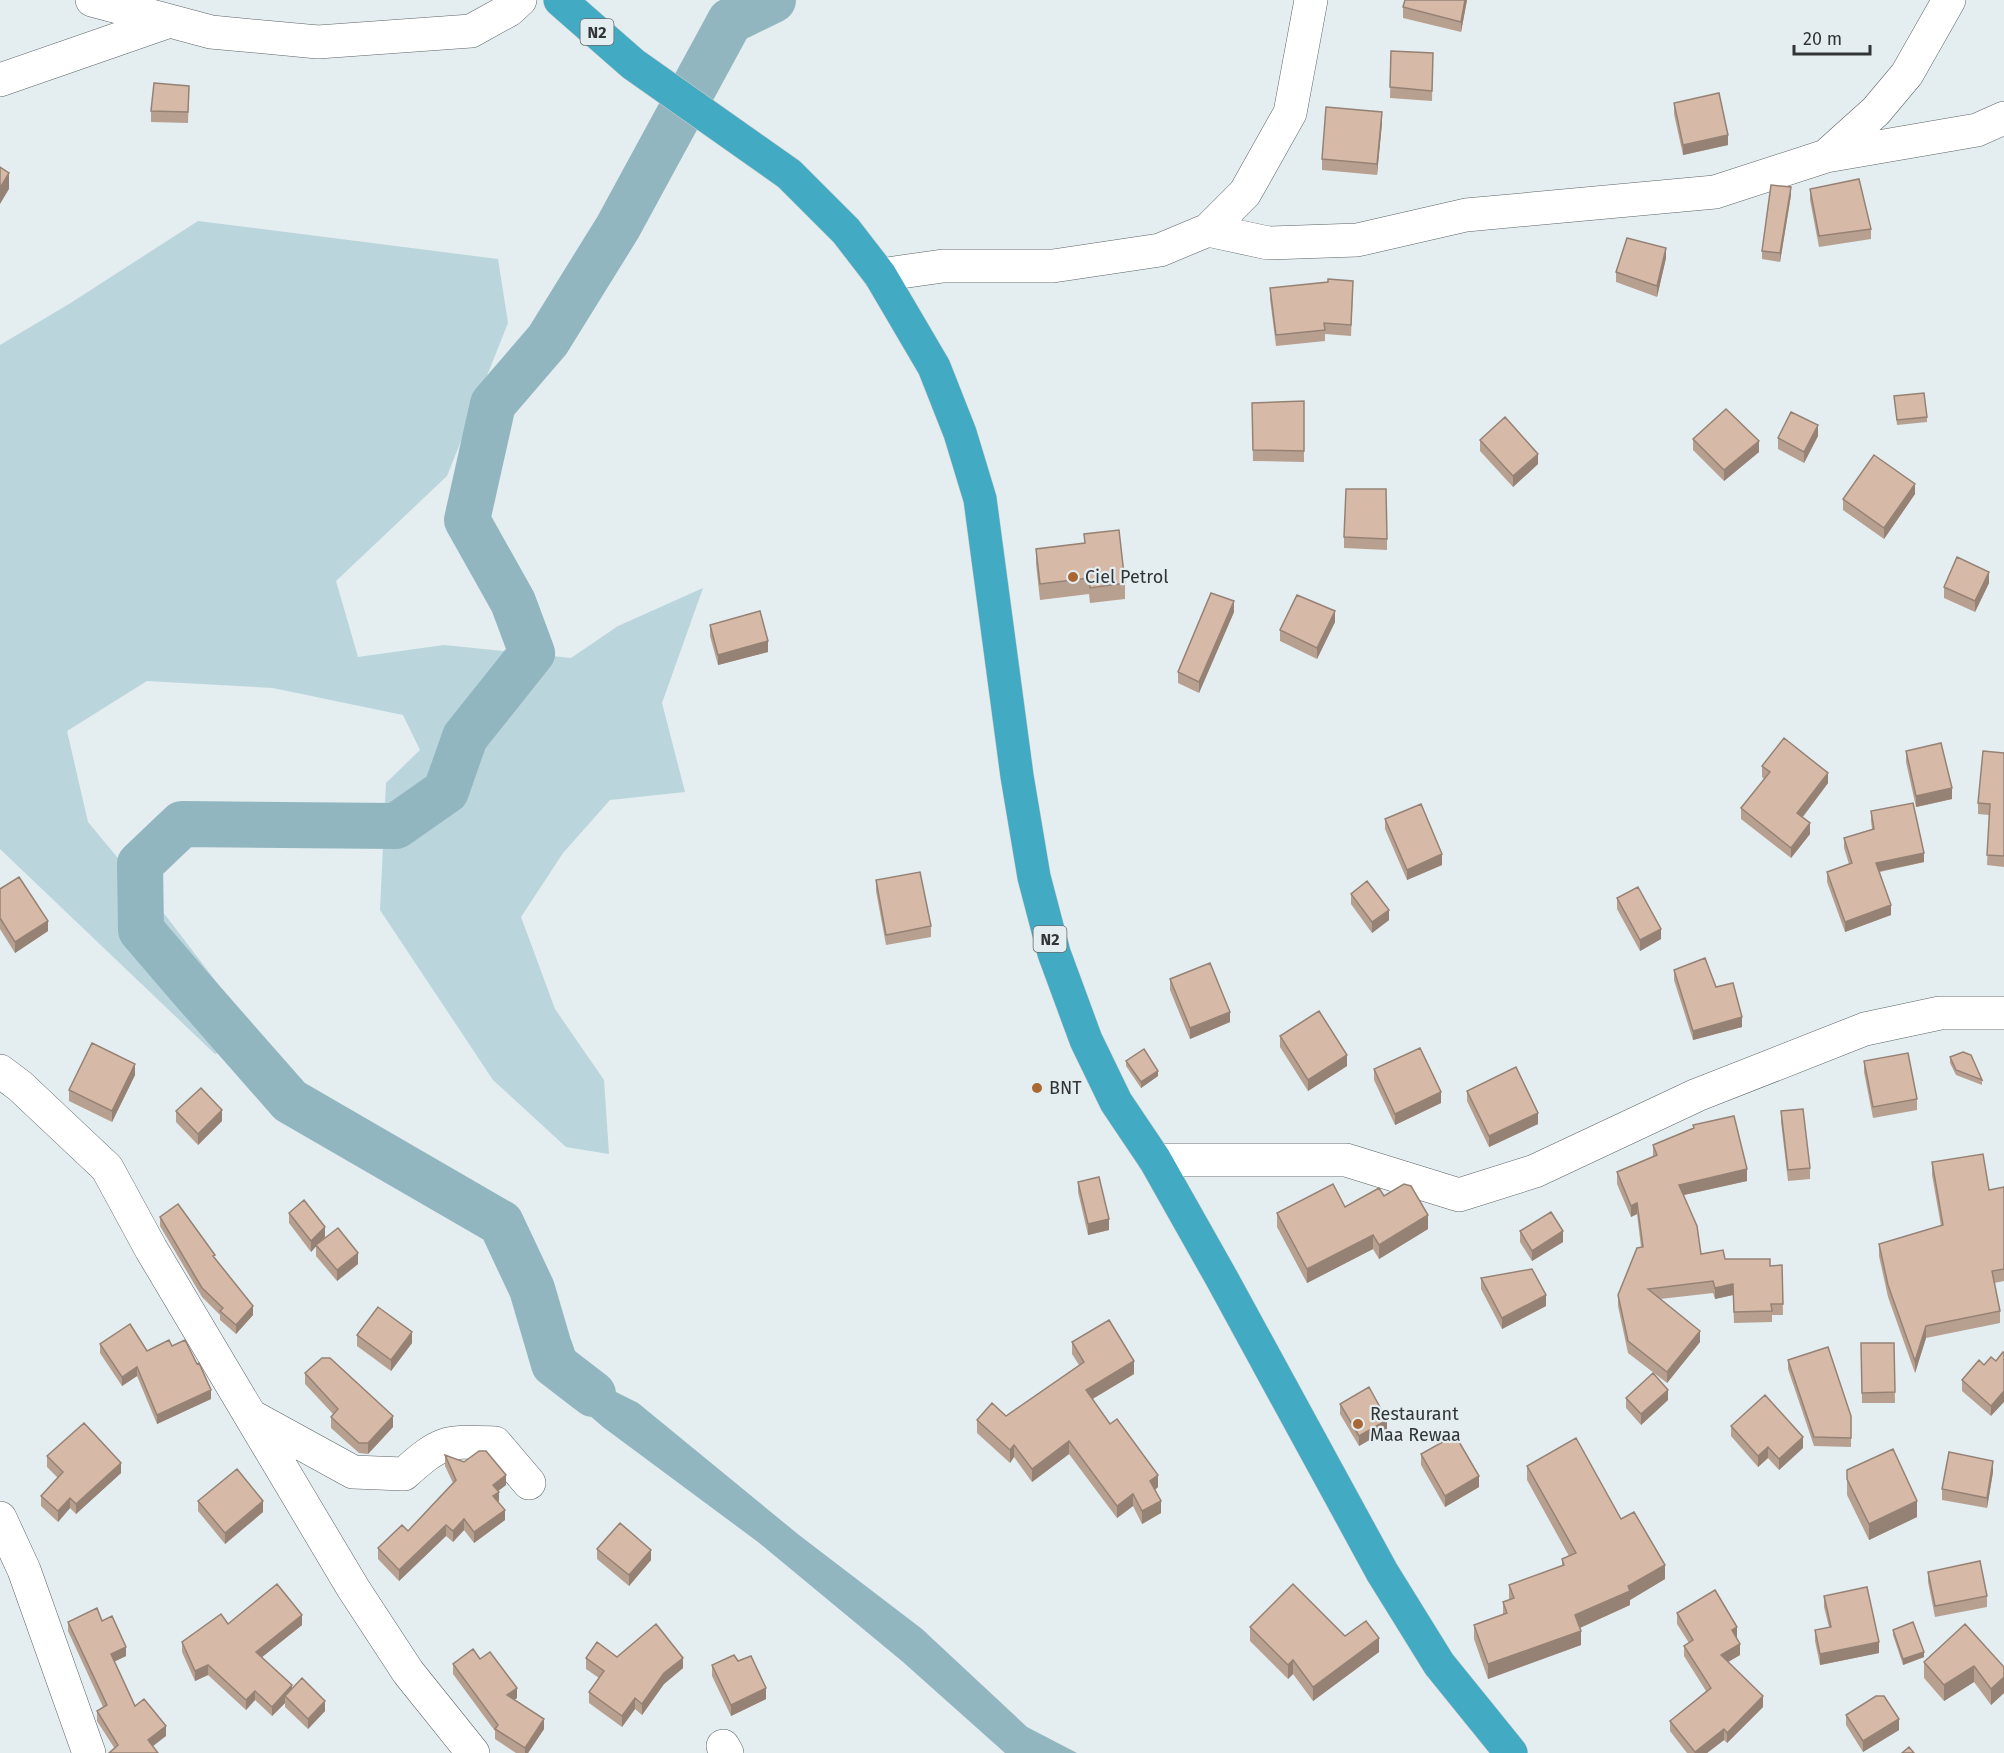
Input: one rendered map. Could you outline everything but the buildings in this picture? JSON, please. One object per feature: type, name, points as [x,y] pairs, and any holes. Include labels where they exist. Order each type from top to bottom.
[{"type":"highway","name":"N2","points":[[560,0],[633,64],[789,174],[846,231],[880,275],[934,367],[960,433],[980,499],[1019,787],[1034,878],[1054,953],[1086,1040],[1116,1102],[1155,1160],[1382,1572],[1439,1664],[1511,1753]]},
{"type":"street","points":[[92,0],[211,32],[318,42],[406,38],[471,31],[509,10],[520,0]]},
{"type":"street","points":[[880,275],[943,266],[1053,266],[1160,250],[1208,230],[1245,193],[1290,113],[1311,0]]},
{"type":"street","points":[[1826,156],[1876,111],[1907,74],[1949,0]]},
{"type":"street","points":[[0,80],[170,21]]},
{"type":"street","points":[[1208,230],[1268,243],[1357,240],[1466,215],[1715,192],[1826,156],[1977,130],[2004,118]]},
{"type":"street","points":[[1155,1160],[1346,1160],[1460,1195],[1535,1171],[1697,1095],[1865,1029],[1940,1012],[2004,1013]]},
{"type":"street","points":[[0,1071],[20,1086],[107,1168],[151,1249],[353,1588],[408,1672],[473,1753]]},
{"type":"street","points":[[250,1415],[353,1472],[404,1474],[434,1448],[457,1441],[495,1443],[529,1483]]},
{"type":"street","points":[[0,1518],[24,1570],[89,1753]]},
{"type":"shaded area","points":[[198,221],[498,259],[508,323],[447,476],[336,581],[358,657],[444,645],[571,658],[618,626],[703,588],[662,703],[685,792],[610,800],[563,853],[521,917],[555,1009],[604,1080],[609,1154],[566,1147],[493,1080],[380,910],[386,783],[420,750],[403,715],[273,688],[147,681],[67,731],[88,822],[166,916],[260,1039],[215,1054],[0,849],[0,345],[69,304]]},
{"type":"shaded area","points":[[571,1340],[584,1376],[638,1403],[799,1535],[922,1629],[1027,1727],[1077,1753],[1005,1753],[903,1662],[758,1542],[603,1427],[566,1395],[535,1359]]},
{"type":"waterway","points":[[593,1394],[554,1364],[532,1289],[501,1223],[290,1101],[141,930],[140,864],[182,824],[396,826],[446,791],[465,737],[532,653],[513,602],[467,520],[493,404],[548,340],[618,227],[730,21],[773,0]]},
{"type":"place","name":"Ciel Petrol","points":[[1073,577]]},
{"type":"place","name":"BNT","points":[[1037,1088]]},
{"type":"place","name":"Restaurant Maa Rewaa","points":[[1358,1424]]}]
